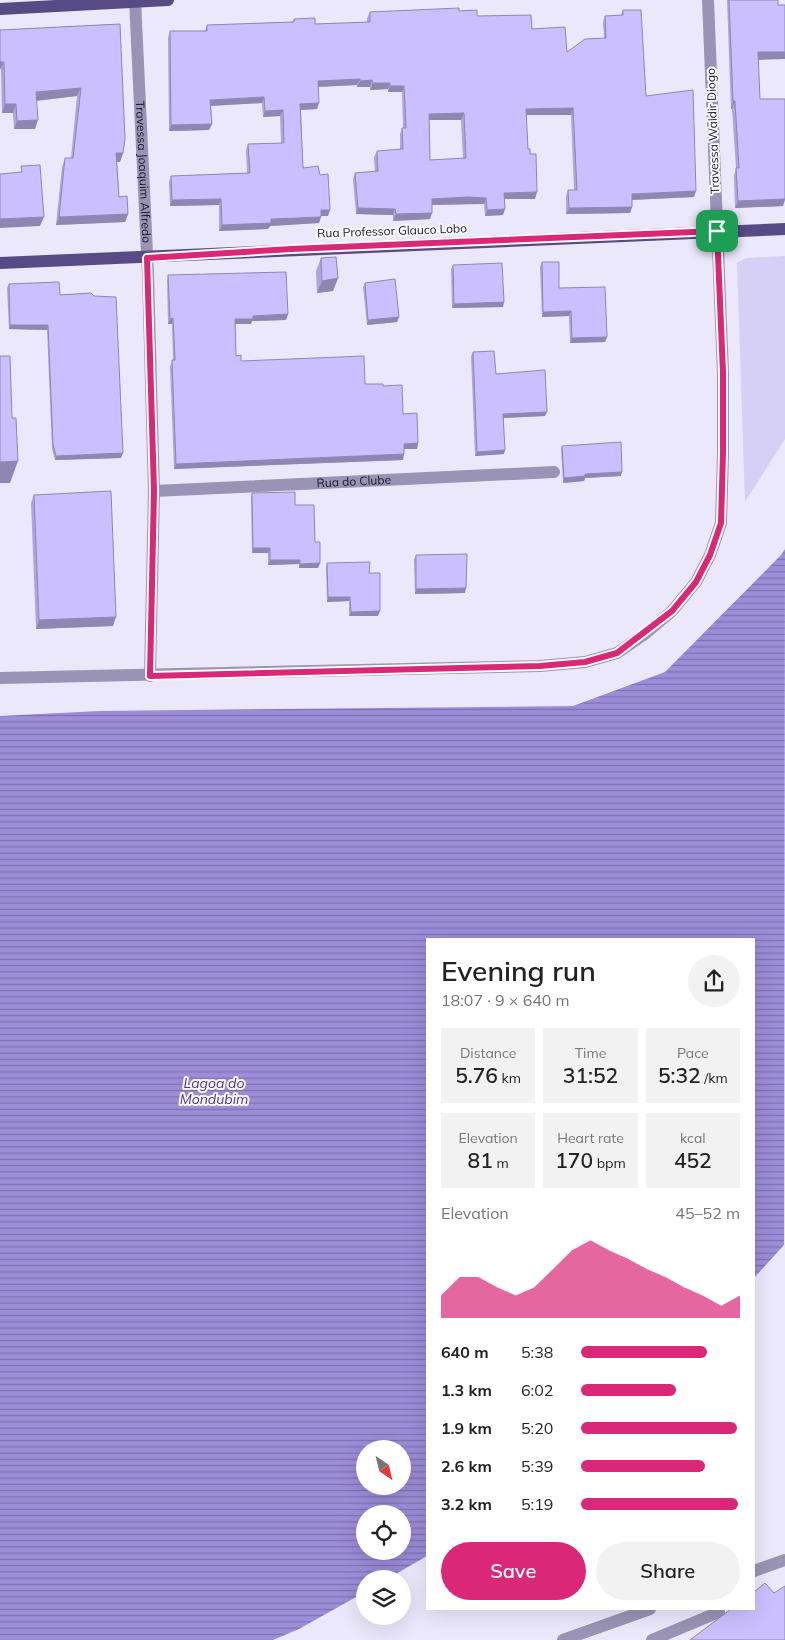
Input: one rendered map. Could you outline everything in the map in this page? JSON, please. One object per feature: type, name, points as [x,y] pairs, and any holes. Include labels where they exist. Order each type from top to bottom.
[{"type":"main road","points":[[0,9],[168,0]]},
{"type":"main road","name":"Rua Professor Glauco Lobo","points":[[0,263],[785,229]]},
{"type":"street","name":"Travessa Waldir Diogo","points":[[0,678],[540,666],[585,662],[617,653],[672,611],[696,582],[710,555],[721,523],[723,373],[708,0]]},
{"type":"street","name":"Travessa Joaquim Alfredo","points":[[135,1],[147,258],[154,491],[150,676]]},
{"type":"street","name":"Rua do Clube","points":[[154,491],[554,472]]},
{"type":"street","points":[[755,1571],[785,1560]]},
{"type":"street","points":[[563,1640],[647,1610]]},
{"type":"street","points":[[652,1640],[719,1612]]},
{"type":"shaded area","points":[[785,256],[785,439],[745,502],[737,263],[746,258]]},
{"type":"water","name":"Lagoa do Mondubim","points":[[785,549],[784,1245],[755,1277],[755,938],[426,938],[426,1557],[403,1570],[356,1570],[356,1597],[299,1629],[273,1640],[0,1640],[0,716],[99,711],[573,706],[665,672]]},
{"type":"building","points":[[729,0],[778,0],[778,5],[785,5],[785,52],[758,52],[760,99],[785,99],[785,199],[738,201],[736,168],[739,168],[735,101],[733,101]]},
{"type":"building","points":[[459,8],[459,11],[477,10],[477,16],[531,15],[532,29],[565,27],[567,52],[585,39],[606,38],[605,16],[623,15],[623,10],[641,10],[646,96],[693,90],[696,191],[632,194],[632,207],[569,208],[568,190],[577,190],[573,108],[526,109],[528,149],[530,149],[530,154],[536,154],[537,192],[504,193],[505,209],[487,210],[486,198],[468,197],[432,199],[432,213],[396,214],[395,209],[358,208],[355,173],[378,171],[377,151],[403,149],[402,128],[406,128],[404,86],[390,86],[390,83],[373,83],[372,80],[360,81],[360,79],[318,81],[319,103],[300,104],[303,168],[318,166],[320,175],[328,174],[330,210],[321,210],[321,217],[271,219],[271,223],[222,225],[221,199],[172,200],[171,176],[250,173],[248,144],[284,143],[283,110],[265,111],[264,97],[210,100],[212,124],[171,125],[170,31],[207,31],[207,25],[294,22],[294,19],[315,18],[315,24],[370,22],[370,12]],"holes":[[[464,113],[466,158],[430,160],[429,114]]]},
{"type":"building","points":[[120,24],[125,139],[123,153],[116,153],[119,197],[127,196],[128,214],[59,217],[65,158],[73,158],[81,88],[36,92],[38,120],[17,121],[16,104],[5,104],[4,62],[0,62],[0,30]]},
{"type":"building","points":[[40,165],[44,217],[0,219],[0,174],[22,172],[21,166]]},
{"type":"building","points":[[336,257],[338,278],[322,281],[321,258]]},
{"type":"building","points":[[542,262],[559,262],[559,288],[605,287],[607,337],[572,338],[571,311],[543,312]]},
{"type":"building","points":[[502,263],[504,302],[454,304],[453,265]]},
{"type":"building","points":[[286,272],[288,314],[253,316],[253,319],[235,319],[236,356],[241,355],[241,361],[364,356],[365,384],[383,384],[383,386],[402,385],[403,414],[417,413],[418,443],[404,444],[404,454],[176,464],[172,360],[175,360],[173,318],[170,319],[168,275]]},
{"type":"building","points":[[395,279],[399,317],[368,320],[365,283]]},
{"type":"building","points":[[59,282],[60,295],[91,293],[94,296],[116,297],[123,453],[56,456],[53,444],[48,325],[10,325],[9,284]]},
{"type":"building","points":[[494,351],[496,374],[545,370],[547,412],[503,414],[505,450],[477,452],[473,352]]},
{"type":"building","points":[[0,356],[10,356],[12,418],[16,418],[18,461],[0,462]]},
{"type":"building","points":[[621,442],[622,472],[585,474],[585,476],[564,478],[562,446]]},
{"type":"building","points":[[111,491],[116,617],[39,620],[34,495]]},
{"type":"building","points":[[295,492],[295,505],[314,505],[315,542],[320,542],[320,563],[300,564],[300,560],[270,560],[270,548],[253,548],[252,493]]},
{"type":"building","points":[[467,554],[466,588],[416,589],[416,555]]},
{"type":"building","points":[[370,562],[369,573],[380,573],[380,611],[351,612],[350,597],[328,597],[327,563]]},
{"type":"building","points":[[765,1583],[774,1593],[785,1586],[785,1640],[690,1640],[730,1610],[755,1610],[755,1591]]},
{"type":"route","points":[[717,231],[723,373],[721,523],[710,555],[696,582],[672,611],[646,632],[617,653],[585,662],[540,666],[150,676],[154,491],[147,258],[180,254],[717,231]]}]
